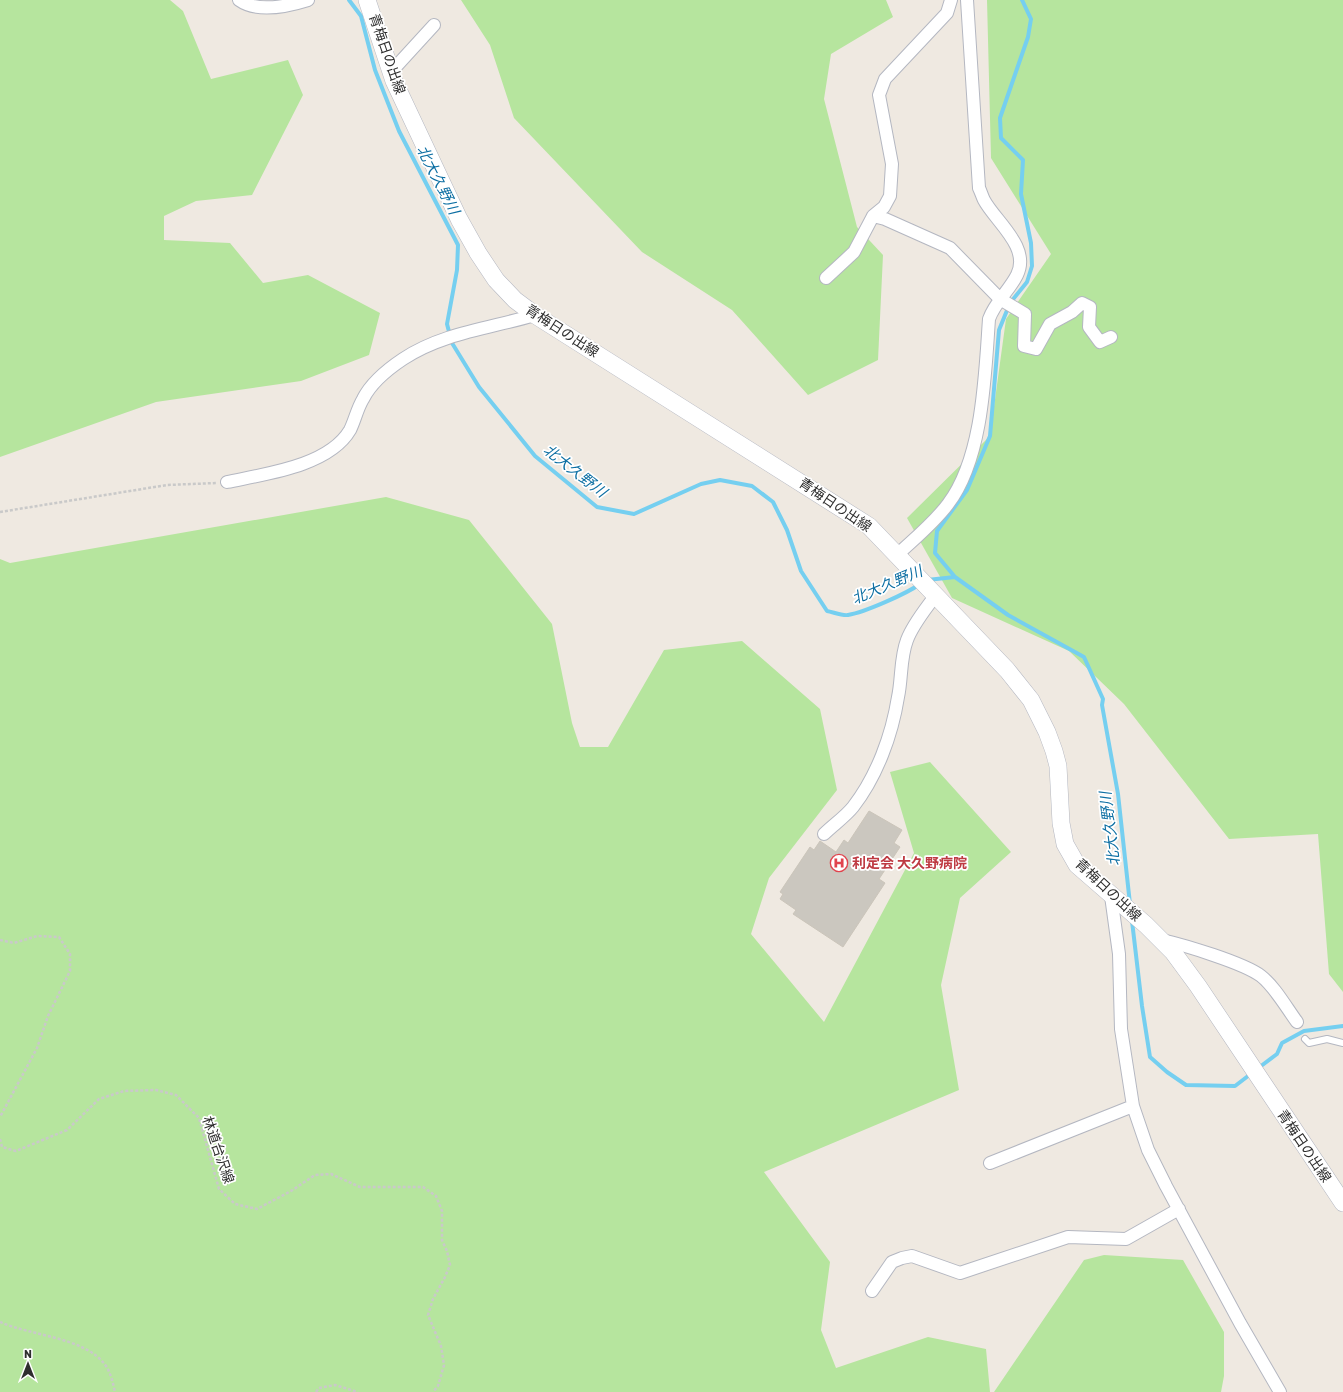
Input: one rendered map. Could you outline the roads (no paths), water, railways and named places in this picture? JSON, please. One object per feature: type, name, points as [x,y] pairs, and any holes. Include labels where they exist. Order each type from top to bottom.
[{"type":"main road","name":"青梅日の出線","points":[[368,0],[391,72],[453,205],[478,253],[496,280],[515,300],[535,315],[869,526],[1007,670],[1031,700],[1047,732],[1058,766],[1061,823],[1065,844],[1077,865],[1140,920],[1173,952],[1198,986],[1343,1204]]},
{"type":"street","points":[[239,0],[243,3],[257,7],[270,7],[308,0]]},
{"type":"street","points":[[826,278],[854,252],[873,216],[884,207],[890,196],[892,164],[879,95],[885,79],[946,13],[951,0]]},
{"type":"street","points":[[896,555],[930,525],[949,503],[967,467],[982,409],[989,319],[992,311],[1018,274],[1020,257],[1008,232],[984,200],[979,188],[968,0]]},
{"type":"street","points":[[391,72],[434,25]]},
{"type":"street","points":[[873,216],[885,219],[950,248],[1000,299],[1025,314],[1024,346],[1036,349],[1050,324],[1072,312],[1082,303],[1090,307],[1090,327],[1100,342],[1110,337]]},
{"type":"street","points":[[227,482],[272,473],[314,459],[333,449],[349,430],[363,399],[373,384],[404,359],[442,340],[535,315]]},
{"type":"street","points":[[824,834],[852,808],[868,785],[886,744],[896,710],[902,678],[902,660],[907,640],[926,587]]},
{"type":"street","points":[[1117,901],[1121,1029],[1133,1106],[1148,1150],[1240,1323],[1280,1392]]},
{"type":"street","points":[[1162,940],[1242,966],[1260,976],[1297,1022]]},
{"type":"street","points":[[990,1163],[1133,1106]]},
{"type":"street","points":[[872,1291],[892,1262],[902,1258],[912,1256],[960,1273],[1068,1237],[1126,1239],[1179,1209]]},
{"type":"lane","points":[[1305,1039],[1309,1043],[1327,1040],[1343,1042]]},
{"type":"waterway","name":"北大久野川","points":[[349,0],[361,16],[375,70],[399,131],[458,245],[457,270],[447,324],[452,343],[479,387],[535,456],[597,507],[634,514],[701,484],[720,480],[752,486],[773,502],[787,530],[801,571],[827,611],[846,615],[855,613],[875,607],[920,584]]},
{"type":"waterway","points":[[955,577],[935,553],[937,531],[967,490],[990,436],[999,330],[1010,303],[1027,282],[1032,266],[1031,243],[1021,194],[1023,160],[1001,138],[1000,118],[1028,37],[1031,19],[1022,0]]},
{"type":"waterway","name":"北大久野川","points":[[927,580],[955,577],[1008,615],[1084,657],[1103,699],[1102,705],[1118,794],[1130,904]]},
{"type":"waterway","name":"北大久野川","points":[[1132,921],[1142,1006],[1150,1057],[1167,1072],[1186,1085],[1235,1086],[1252,1073]]},
{"type":"waterway","name":"北大久野川","points":[[1257,1069],[1277,1054],[1282,1043],[1304,1031],[1343,1026]]},
{"type":"place","name":"利定会 大久野病院","points":[[839,863]]}]
